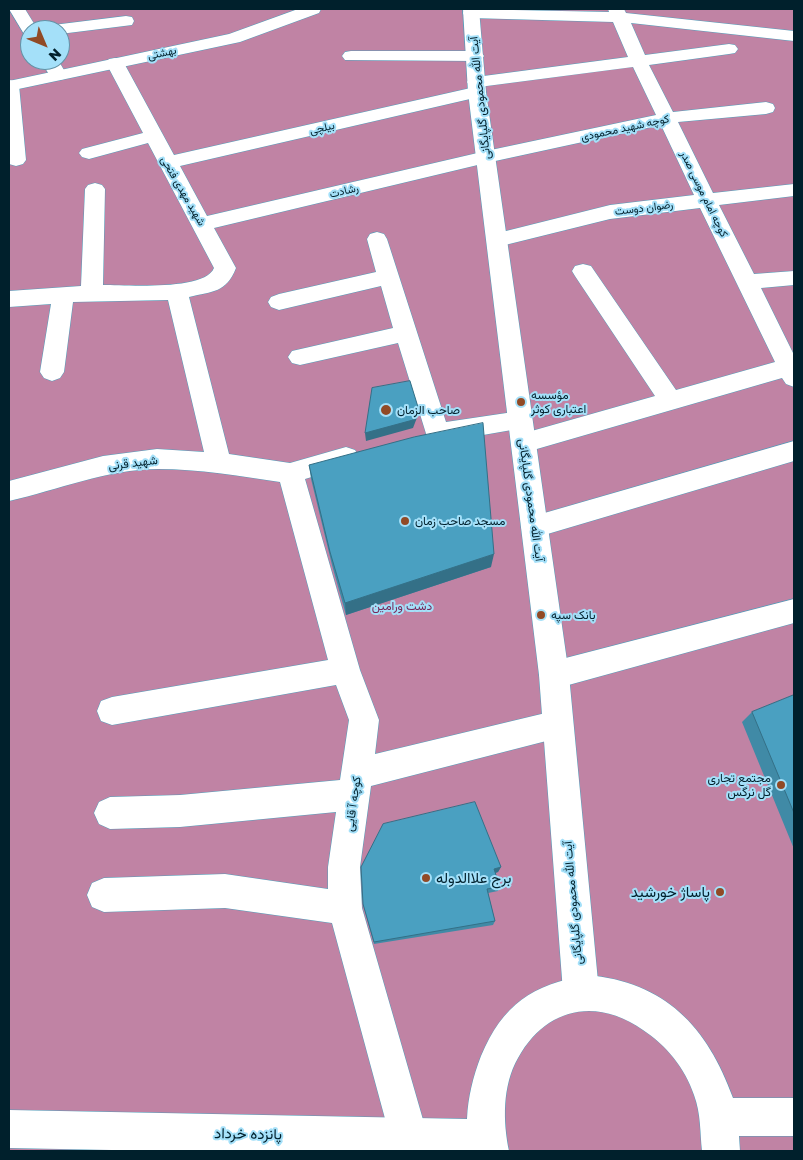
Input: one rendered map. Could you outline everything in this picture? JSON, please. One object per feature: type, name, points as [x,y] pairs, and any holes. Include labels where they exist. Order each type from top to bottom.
[{"type":"street","points":[[17,9],[24,20]]},
{"type":"street","name":"بهشتی","points":[[70,66],[115,64],[234,38],[313,9]]},
{"type":"street","points":[[471,11],[617,13],[794,36]]},
{"type":"street","name":"آیت الله محمودی گلپایگانی","points":[[471,11],[477,87],[554,675],[581,992]]},
{"type":"street","name":"کوچه امام موسی صدر","points":[[617,13],[639,62],[792,373]]},
{"type":"street","points":[[70,28],[126,21]]},
{"type":"street","name":"بیلچی","points":[[167,163],[477,87],[730,49]]},
{"type":"street","points":[[351,56],[475,56]]},
{"type":"street","name":"شهید مهدی فتحی","points":[[9,299],[92,293],[177,292],[210,284],[221,278],[225,268],[115,64]]},
{"type":"street","name":"بهشتی","points":[[9,86],[46,70]]},
{"type":"street","points":[[9,86],[16,160]]},
{"type":"street","name":"کوچه شهید محمودی","points":[[486,157],[667,118],[766,108]]},
{"type":"street","points":[[89,153],[153,136]]},
{"type":"street","name":"رشادت","points":[[202,224],[486,157]]},
{"type":"street","points":[[92,293],[95,189]]},
{"type":"street","name":"رضوان دوست","points":[[497,240],[610,212],[794,190]]},
{"type":"street","points":[[377,239],[406,333],[428,435],[522,431],[670,401],[792,373]]},
{"type":"street","points":[[583,271],[670,401]]},
{"type":"street","points":[[279,302],[388,276]]},
{"type":"street","points":[[747,282],[794,278]]},
{"type":"street","points":[[177,292],[219,462]]},
{"type":"street","points":[[52,372],[62,295]]},
{"type":"street","points":[[300,357],[406,333]]},
{"type":"street","points":[[534,527],[794,451]]},
{"type":"street","points":[[290,473],[364,453]]},
{"type":"street","name":"شهید قرنی","points":[[9,491],[103,466],[158,459],[219,462],[290,473]]},
{"type":"street","name":"کوچه آ قایی","points":[[290,473],[298,496],[345,670],[364,720],[344,867],[345,908],[380,1141]]},
{"type":"street","points":[[554,675],[794,611]]},
{"type":"street","points":[[112,711],[345,670]]},
{"type":"street","points":[[110,813],[180,811],[356,784],[558,724]]},
{"type":"street","points":[[104,895],[225,891],[345,908]]},
{"type":"street","points":[[489,1145],[487,1095],[498,1055],[519,1023],[533,1012],[547,1002],[581,992],[616,996],[650,1011],[681,1038],[705,1074],[720,1134],[794,1117]]},
{"type":"street","name":"پانزده خرداد","points":[[9,1129],[489,1145]]},
{"type":"green space","name":"دشت ورامین","points":[[9,9],[794,9],[794,1151],[9,1151]]},
{"type":"building","name":"صاحب الزمان","points":[[410,381],[418,407],[413,420],[365,433],[372,388]]},
{"type":"building","name":"مسجد صاحب زمان","points":[[483,423],[494,554],[345,603],[330,552],[309,465],[414,437]]},
{"type":"building","points":[[794,695],[794,813],[752,712]]},
{"type":"building","name":"برج علاالدوله","points":[[475,802],[501,867],[494,869],[500,887],[487,889],[495,921],[374,942],[363,904],[361,867],[383,824]]},
{"type":"place","name":"مؤسسه اعتباری کوثر","points":[[521,402]]},
{"type":"place","name":"صاحب الزمان","points":[[386,410]]},
{"type":"place","name":"مسجد صاحب زمان","points":[[405,521]]},
{"type":"place","name":"بانک سپه","points":[[541,615]]},
{"type":"place","name":"مجتمع تجاری گل نرگس","points":[[781,785]]},
{"type":"place","name":"برج علاالدوله","points":[[426,878]]},
{"type":"place","name":"پاساژ خورشید","points":[[720,892]]}]
